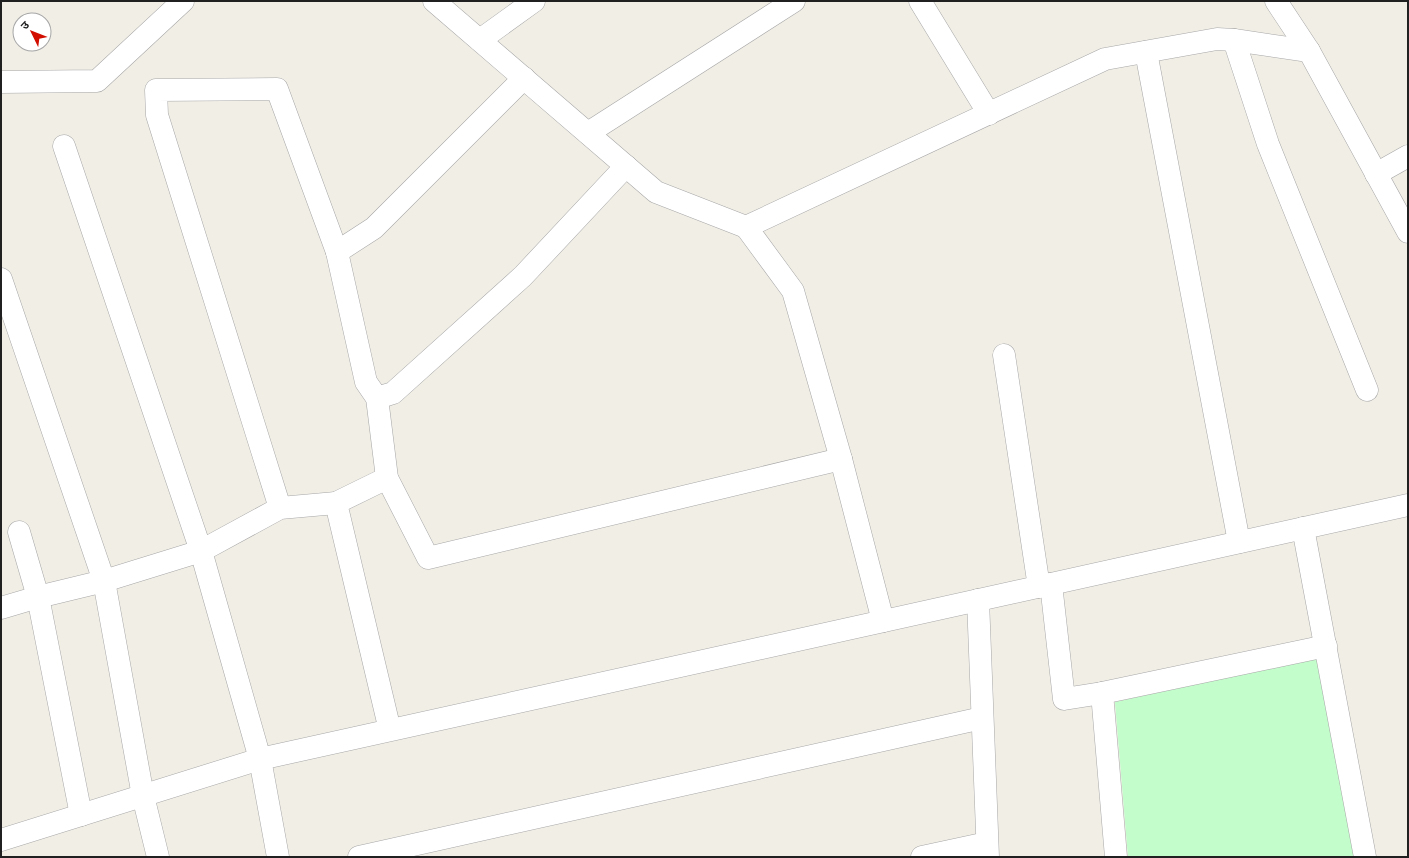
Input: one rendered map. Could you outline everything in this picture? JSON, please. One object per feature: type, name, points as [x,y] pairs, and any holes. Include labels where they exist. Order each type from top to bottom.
[{"type":"street","points":[[1,82],[97,81],[183,1]]},
{"type":"street","points":[[434,1],[656,192],[746,227],[793,291],[841,458],[883,621]]},
{"type":"street","points":[[480,40],[534,1]]},
{"type":"street","points":[[588,133],[794,1]]},
{"type":"street","points":[[920,1],[988,114]]},
{"type":"street","points":[[1282,3],[1408,232]]},
{"type":"street","points":[[746,227],[1105,59],[1217,39],[1234,40],[1309,51]]},
{"type":"street","points":[[1234,40],[1268,144],[1367,390]]},
{"type":"street","points":[[1146,52],[1239,542]]},
{"type":"street","points":[[337,252],[374,228],[524,78]]},
{"type":"street","points":[[280,508],[156,115],[156,90],[277,89],[337,252],[366,382],[378,398],[387,478],[428,558],[841,458]]},
{"type":"street","points":[[64,146],[201,551],[260,759],[278,857]]},
{"type":"street","points":[[1376,174],[1408,156]]},
{"type":"street","points":[[378,398],[393,392],[523,276],[626,166]]},
{"type":"street","points":[[1,279],[104,581],[143,796],[158,857]]},
{"type":"street","points":[[1004,355],[1064,699],[1102,693],[1326,646]]},
{"type":"street","points":[[1,608],[38,597],[104,581],[201,551],[280,508],[336,503],[387,478]]},
{"type":"street","points":[[336,503],[388,722]]},
{"type":"street","points":[[1,840],[260,759],[1408,505]]},
{"type":"street","points":[[1303,528],[1365,857]]},
{"type":"street","points":[[19,532],[38,597],[81,815]]},
{"type":"street","points":[[922,857],[988,850],[978,600]]},
{"type":"street","points":[[1102,693],[1116,857]]},
{"type":"street","points":[[359,857],[982,718]]},
{"type":"green space","points":[[1319,657],[1356,857],[1128,857],[1115,702]]}]
